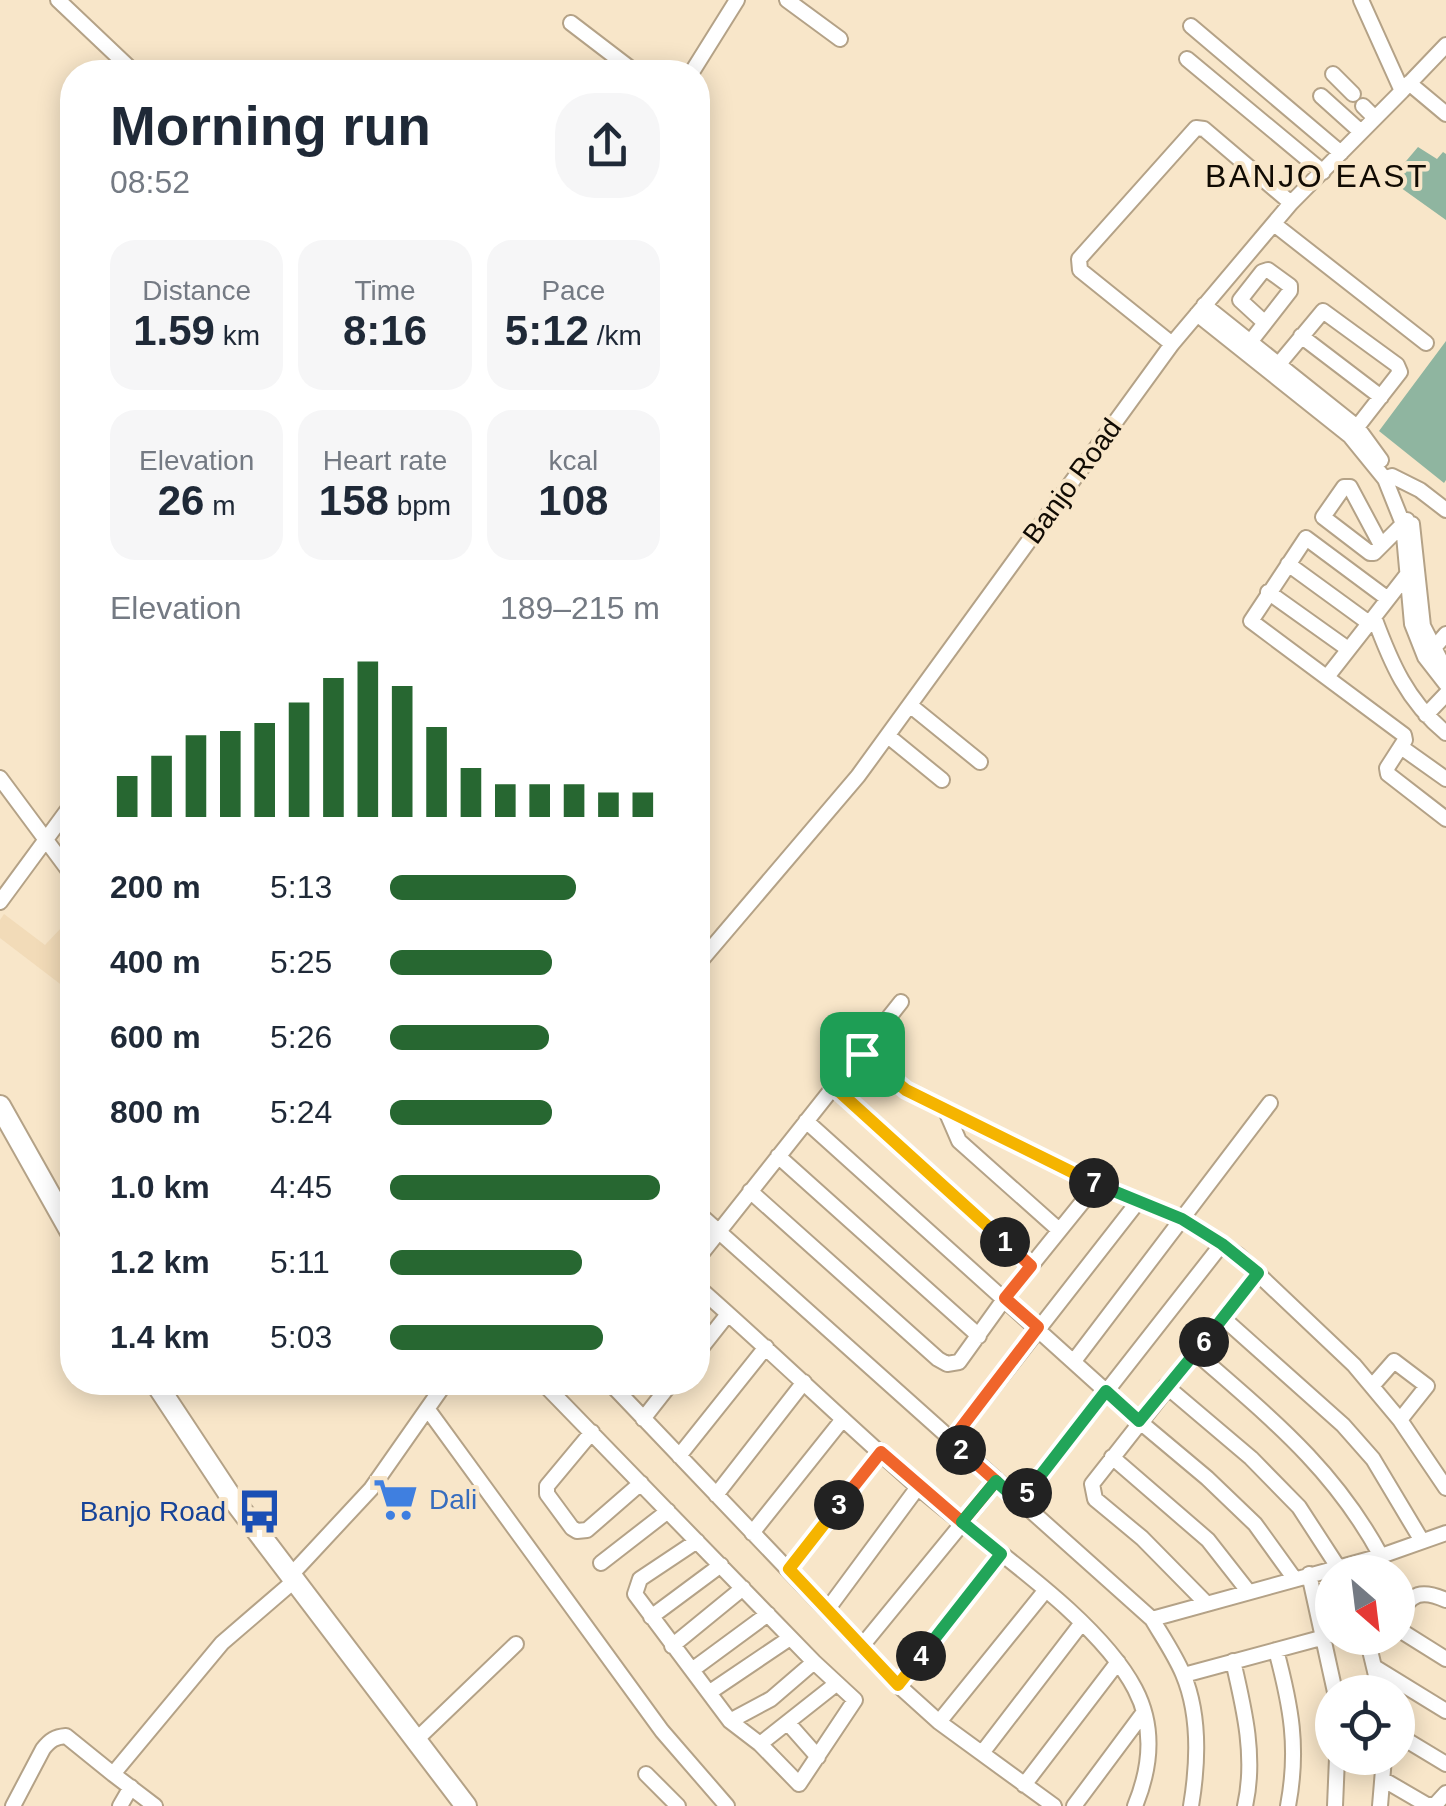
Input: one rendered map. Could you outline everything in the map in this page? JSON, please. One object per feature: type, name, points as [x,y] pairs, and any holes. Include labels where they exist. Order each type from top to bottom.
[{"type":"highway","points":[[0,1106],[60,1192]]},
{"type":"highway","points":[[163,1395],[214,1473],[466,1806]]},
{"type":"street","points":[[58,0],[121,60]]},
{"type":"street","points":[[700,60],[738,0]]},
{"type":"street","points":[[787,0],[840,40]]},
{"type":"street","points":[[1360,0],[1406,87],[1446,114]]},
{"type":"street","points":[[571,23],[619,60]]},
{"type":"street","points":[[1191,26],[1341,153]]},
{"type":"street","name":"Banjo Road","points":[[710,950],[858,776],[1172,344],[1292,203],[1446,45]]},
{"type":"street","points":[[1187,59],[1323,172]]},
{"type":"street","points":[[1333,74],[1375,118]]},
{"type":"street","points":[[1321,96],[1361,132]]},
{"type":"street","points":[[1172,344],[1080,270],[1079,259],[1196,128],[1204,129],[1292,203]]},
{"type":"street","points":[[1274,224],[1426,343]]},
{"type":"street","points":[[1201,310],[1354,431],[1388,477],[1407,520],[1412,569],[1430,654],[1446,684]]},
{"type":"street","points":[[1275,368],[1320,312],[1326,312],[1397,365],[1400,372],[1354,431]]},
{"type":"street","points":[[1240,341],[1265,323]]},
{"type":"street","points":[[1301,336],[1381,397]]},
{"type":"street","points":[[1388,477],[1420,490],[1446,510]]},
{"type":"street","points":[[1381,545],[1356,496],[1350,487],[1344,486],[1323,514],[1324,520],[1370,553],[1381,545],[1407,520]]},
{"type":"street","points":[[1388,599],[1306,538],[1251,617],[1252,624],[1404,736],[1387,768],[1388,774],[1446,820]]},
{"type":"street","points":[[1288,564],[1372,620],[1400,682],[1426,716],[1446,733]]},
{"type":"street","points":[[1327,677],[1412,569]]},
{"type":"street","points":[[1268,592],[1348,650]]},
{"type":"street","points":[[1430,654],[1446,634]]},
{"type":"street","points":[[1430,654],[1446,671]]},
{"type":"street","points":[[1426,716],[1446,694]]},
{"type":"street","points":[[911,706],[980,762]]},
{"type":"street","points":[[888,736],[942,780]]},
{"type":"street","points":[[1401,746],[1446,778]]},
{"type":"street","points":[[0,778],[60,858]]},
{"type":"street","points":[[0,902],[60,820]]},
{"type":"street","points":[[710,1243],[901,1002]]},
{"type":"street","points":[[862,1054],[906,1090],[946,1112],[1138,1203],[1182,1219],[1222,1244],[1330,1339],[1400,1420],[1446,1488]]},
{"type":"street","points":[[832,1085],[1031,1266]]},
{"type":"street","points":[[1074,1361],[1270,1103]]},
{"type":"street","points":[[946,1112],[958,1141],[1059,1230]]},
{"type":"street","points":[[806,1121],[1139,1421],[1208,1478],[1302,1576],[1315,1606]]},
{"type":"street","points":[[778,1156],[979,1336]]},
{"type":"street","points":[[750,1191],[947,1364],[959,1362],[1097,1184]]},
{"type":"street","points":[[951,1441],[1138,1203]]},
{"type":"street","points":[[710,1223],[1152,1618],[1184,1675],[1195,1720],[1196,1773],[1191,1806]]},
{"type":"street","points":[[1020,1503],[1222,1244]]},
{"type":"street","points":[[1206,1603],[1142,1538],[1095,1499],[1092,1484],[1258,1273]]},
{"type":"street","points":[[710,1298],[918,1487],[1046,1592],[1118,1662],[1135,1689],[1150,1742],[1148,1766],[1136,1806]]},
{"type":"street","points":[[710,1337],[728,1314]]},
{"type":"street","points":[[1222,1318],[1342,1425],[1373,1459],[1422,1541]]},
{"type":"street","points":[[679,1456],[766,1347]]},
{"type":"street","points":[[1195,1352],[1331,1478],[1361,1520],[1379,1555]]},
{"type":"street","points":[[1373,1386],[1394,1361],[1427,1386],[1400,1420]]},
{"type":"street","points":[[716,1495],[804,1382]]},
{"type":"street","points":[[1166,1386],[1251,1458],[1300,1507],[1331,1555]]},
{"type":"street","points":[[113,1774],[222,1643],[292,1578],[371,1489],[438,1395]]},
{"type":"street","points":[[555,1395],[855,1700],[799,1784],[760,1744],[730,1721],[635,1594],[640,1580],[697,1540]]},
{"type":"street","points":[[621,1395],[898,1685],[939,1722],[1054,1806]]},
{"type":"street","points":[[643,1418],[662,1395]]},
{"type":"street","points":[[429,1411],[662,1731],[727,1806]]},
{"type":"street","points":[[752,1533],[843,1420]]},
{"type":"street","points":[[592,1432],[547,1486],[547,1494],[572,1528],[577,1532],[587,1530],[641,1484]]},
{"type":"street","points":[[789,1569],[881,1452]]},
{"type":"street","points":[[1112,1456],[1208,1540],[1248,1591]]},
{"type":"street","points":[[861,1647],[996,1481]]},
{"type":"street","points":[[827,1610],[918,1487]]},
{"type":"street","points":[[601,1563],[668,1511]]},
{"type":"street","points":[[1383,1555],[1446,1532]]},
{"type":"street","points":[[898,1685],[1001,1554]]},
{"type":"street","points":[[651,1617],[721,1564]]},
{"type":"street","points":[[1152,1618],[1315,1572]]},
{"type":"street","points":[[672,1646],[742,1588]]},
{"type":"street","points":[[939,1722],[1046,1592]]},
{"type":"street","points":[[1415,1594],[1427,1592],[1446,1600]]},
{"type":"street","points":[[692,1670],[768,1614]]},
{"type":"street","points":[[982,1753],[1080,1624]]},
{"type":"street","points":[[710,1692],[790,1638]]},
{"type":"street","points":[[1184,1675],[1315,1640]]},
{"type":"street","points":[[1415,1640],[1446,1659]]},
{"type":"street","points":[[416,1740],[516,1644]]},
{"type":"street","points":[[1276,1650],[1292,1711],[1295,1749],[1288,1806]]},
{"type":"street","points":[[1372,1655],[1377,1675]]},
{"type":"street","points":[[1232,1661],[1246,1717],[1250,1785],[1245,1806]]},
{"type":"street","points":[[730,1721],[771,1698],[814,1662]]},
{"type":"street","points":[[1024,1785],[1118,1662]]},
{"type":"street","points":[[1376,1668],[1446,1711]]},
{"type":"street","points":[[760,1744],[836,1684]]},
{"type":"street","points":[[1074,1806],[1144,1712]]},
{"type":"street","points":[[788,1723],[818,1757]]},
{"type":"street","points":[[13,1806],[49,1741],[66,1736],[154,1806]]},
{"type":"street","points":[[1415,1745],[1446,1764]]},
{"type":"street","points":[[646,1774],[678,1806]]},
{"type":"street","points":[[1335,1806],[1336,1775]]},
{"type":"street","points":[[1380,1806],[1384,1775]]},
{"type":"street","points":[[1384,1780],[1427,1804],[1435,1805],[1446,1793]]},
{"type":"street","points":[[120,1806],[131,1787]]},
{"type":"shaded area","points":[[4,914],[45,945],[60,929],[60,984],[0,938]]},
{"type":"green space","points":[[1418,147],[1437,159],[1443,152],[1446,154],[1446,220],[1390,180]]},
{"type":"green space","points":[[1446,341],[1446,480],[1444,483],[1379,431]]},
{"type":"place","name":"Dali","points":[[396,1499]]},
{"type":"place","name":"Banjo Road","points":[[259,1511]]},
{"type":"district","name":"BANJO EAST","points":[[1317,176]]},
{"type":"route","points":[[862,1054],[832,1085],[1031,1266],[1005,1298],[1038,1327],[951,1441],[996,1481],[962,1522],[881,1452],[789,1569],[898,1685],[1001,1554],[962,1522],[996,1481],[1020,1503],[1106,1391],[1139,1421],[1258,1273],[1238,1255],[1182,1219],[1138,1203],[946,1112],[906,1090],[862,1054]]}]
